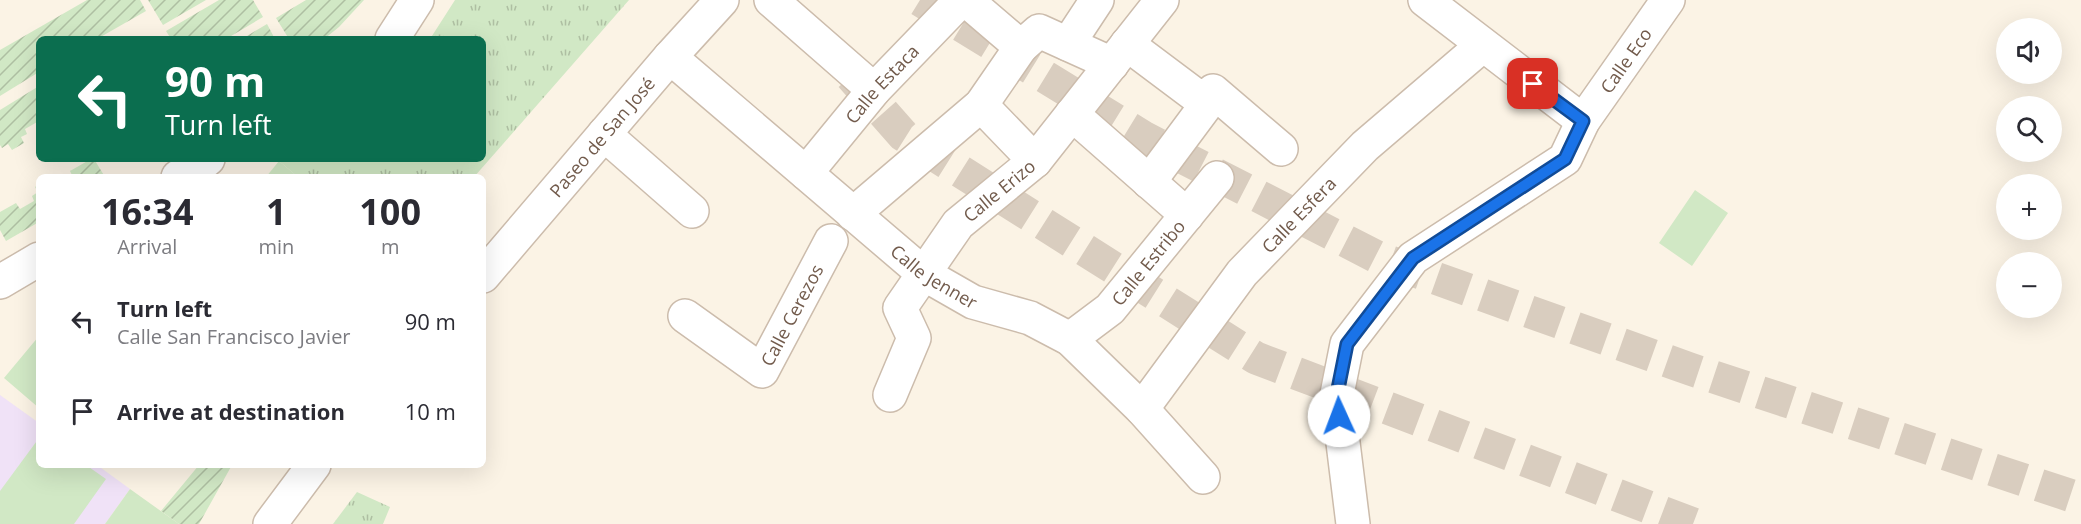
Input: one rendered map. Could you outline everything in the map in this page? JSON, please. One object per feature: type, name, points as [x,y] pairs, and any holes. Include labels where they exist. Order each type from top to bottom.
[{"type":"street","points":[[394,36],[417,0]]},
{"type":"street","name":"Paseo de San José","points":[[486,272],[670,57],[722,0]]},
{"type":"street","points":[[771,0],[874,90]]},
{"type":"street","points":[[963,0],[1021,47]]},
{"type":"street","name":"Calle Estaca","points":[[806,173],[874,90],[963,0]]},
{"type":"street","points":[[1068,44],[1098,0]]},
{"type":"street","name":"Calle Erizo","points":[[890,395],[914,338],[900,308],[958,224],[1035,161],[1162,0]]},
{"type":"street","points":[[1425,0],[1583,121]]},
{"type":"street","name":"Calle Eco","points":[[1353,524],[1337,394],[1347,344],[1413,258],[1565,159],[1583,121],[1668,0]]},
{"type":"street","points":[[853,214],[981,105],[1021,47],[1039,31],[1068,44],[1120,54],[1207,104]]},
{"type":"street","name":"Calle Esfera","points":[[1142,409],[1242,273],[1365,146],[1482,45]]},
{"type":"street","name":"Calle Jenner","points":[[670,57],[924,274],[973,302],[1030,318],[1071,339],[1142,409],[1203,477]]},
{"type":"street","points":[[1149,182],[1207,104],[1213,91],[1281,150]]},
{"type":"street","points":[[981,105],[1035,161]]},
{"type":"street","points":[[1072,114],[1187,215]]},
{"type":"street","points":[[604,134],[692,211]]},
{"type":"street","points":[[183,174],[203,162]]},
{"type":"street","name":"Calle Estribo","points":[[1071,339],[1110,309],[1217,178]]},
{"type":"street","name":"Calle Cerezos","points":[[685,316],[762,371],[831,241]]},
{"type":"street","points":[[0,282],[36,261]]},
{"type":"street","points":[[270,524],[312,468]]},
{"type":"shaded area","points":[[0,395],[36,421],[36,468],[101,468],[130,489],[105,524],[0,524]]},
{"type":"green space","points":[[87,0],[140,0],[146,11],[102,36],[36,36],[36,74],[0,96],[0,50]]},
{"type":"green space","points":[[148,0],[206,0],[163,25]]},
{"type":"green space","points":[[219,0],[253,0],[263,17],[231,36],[169,36],[166,31]]},
{"type":"green space","points":[[306,0],[364,0],[328,36],[287,36],[276,18]]},
{"type":"green space","points":[[455,0],[629,0],[477,174],[294,174],[280,162],[486,162],[486,36],[432,36]]},
{"type":"green space","points":[[267,24],[273,36],[247,36]]},
{"type":"green space","points":[[36,88],[36,123],[25,129],[27,134],[21,137],[24,143],[12,150],[8,144],[2,148],[0,145],[0,110]]},
{"type":"green space","points":[[86,162],[96,162],[103,174],[72,174],[70,171]]},
{"type":"green space","points":[[280,162],[294,174],[268,174]]},
{"type":"green space","points":[[1695,190],[1728,213],[1692,266],[1659,243]]},
{"type":"green space","points":[[36,193],[36,224],[6,241],[0,230],[0,212],[16,203],[20,209],[34,201],[32,196]]},
{"type":"green space","points":[[36,340],[36,405],[4,378]]},
{"type":"green space","points":[[36,442],[36,468],[90,468],[106,479],[74,524],[0,524],[0,491]]},
{"type":"green space","points":[[197,468],[230,468],[199,524],[179,524],[161,511]]},
{"type":"green space","points":[[130,489],[179,524],[105,524]]},
{"type":"green space","points":[[357,492],[390,507],[383,524],[333,524]]},
{"type":"tunnel","points":[[920,0],[1145,138],[1379,258],[1690,369],[2081,499]]},
{"type":"tunnel","points":[[851,76],[903,135],[1256,358],[1693,524]]},
{"type":"route","points":[[1339,416],[1337,394],[1347,344],[1413,258],[1565,159],[1583,121],[1533,84]]}]
